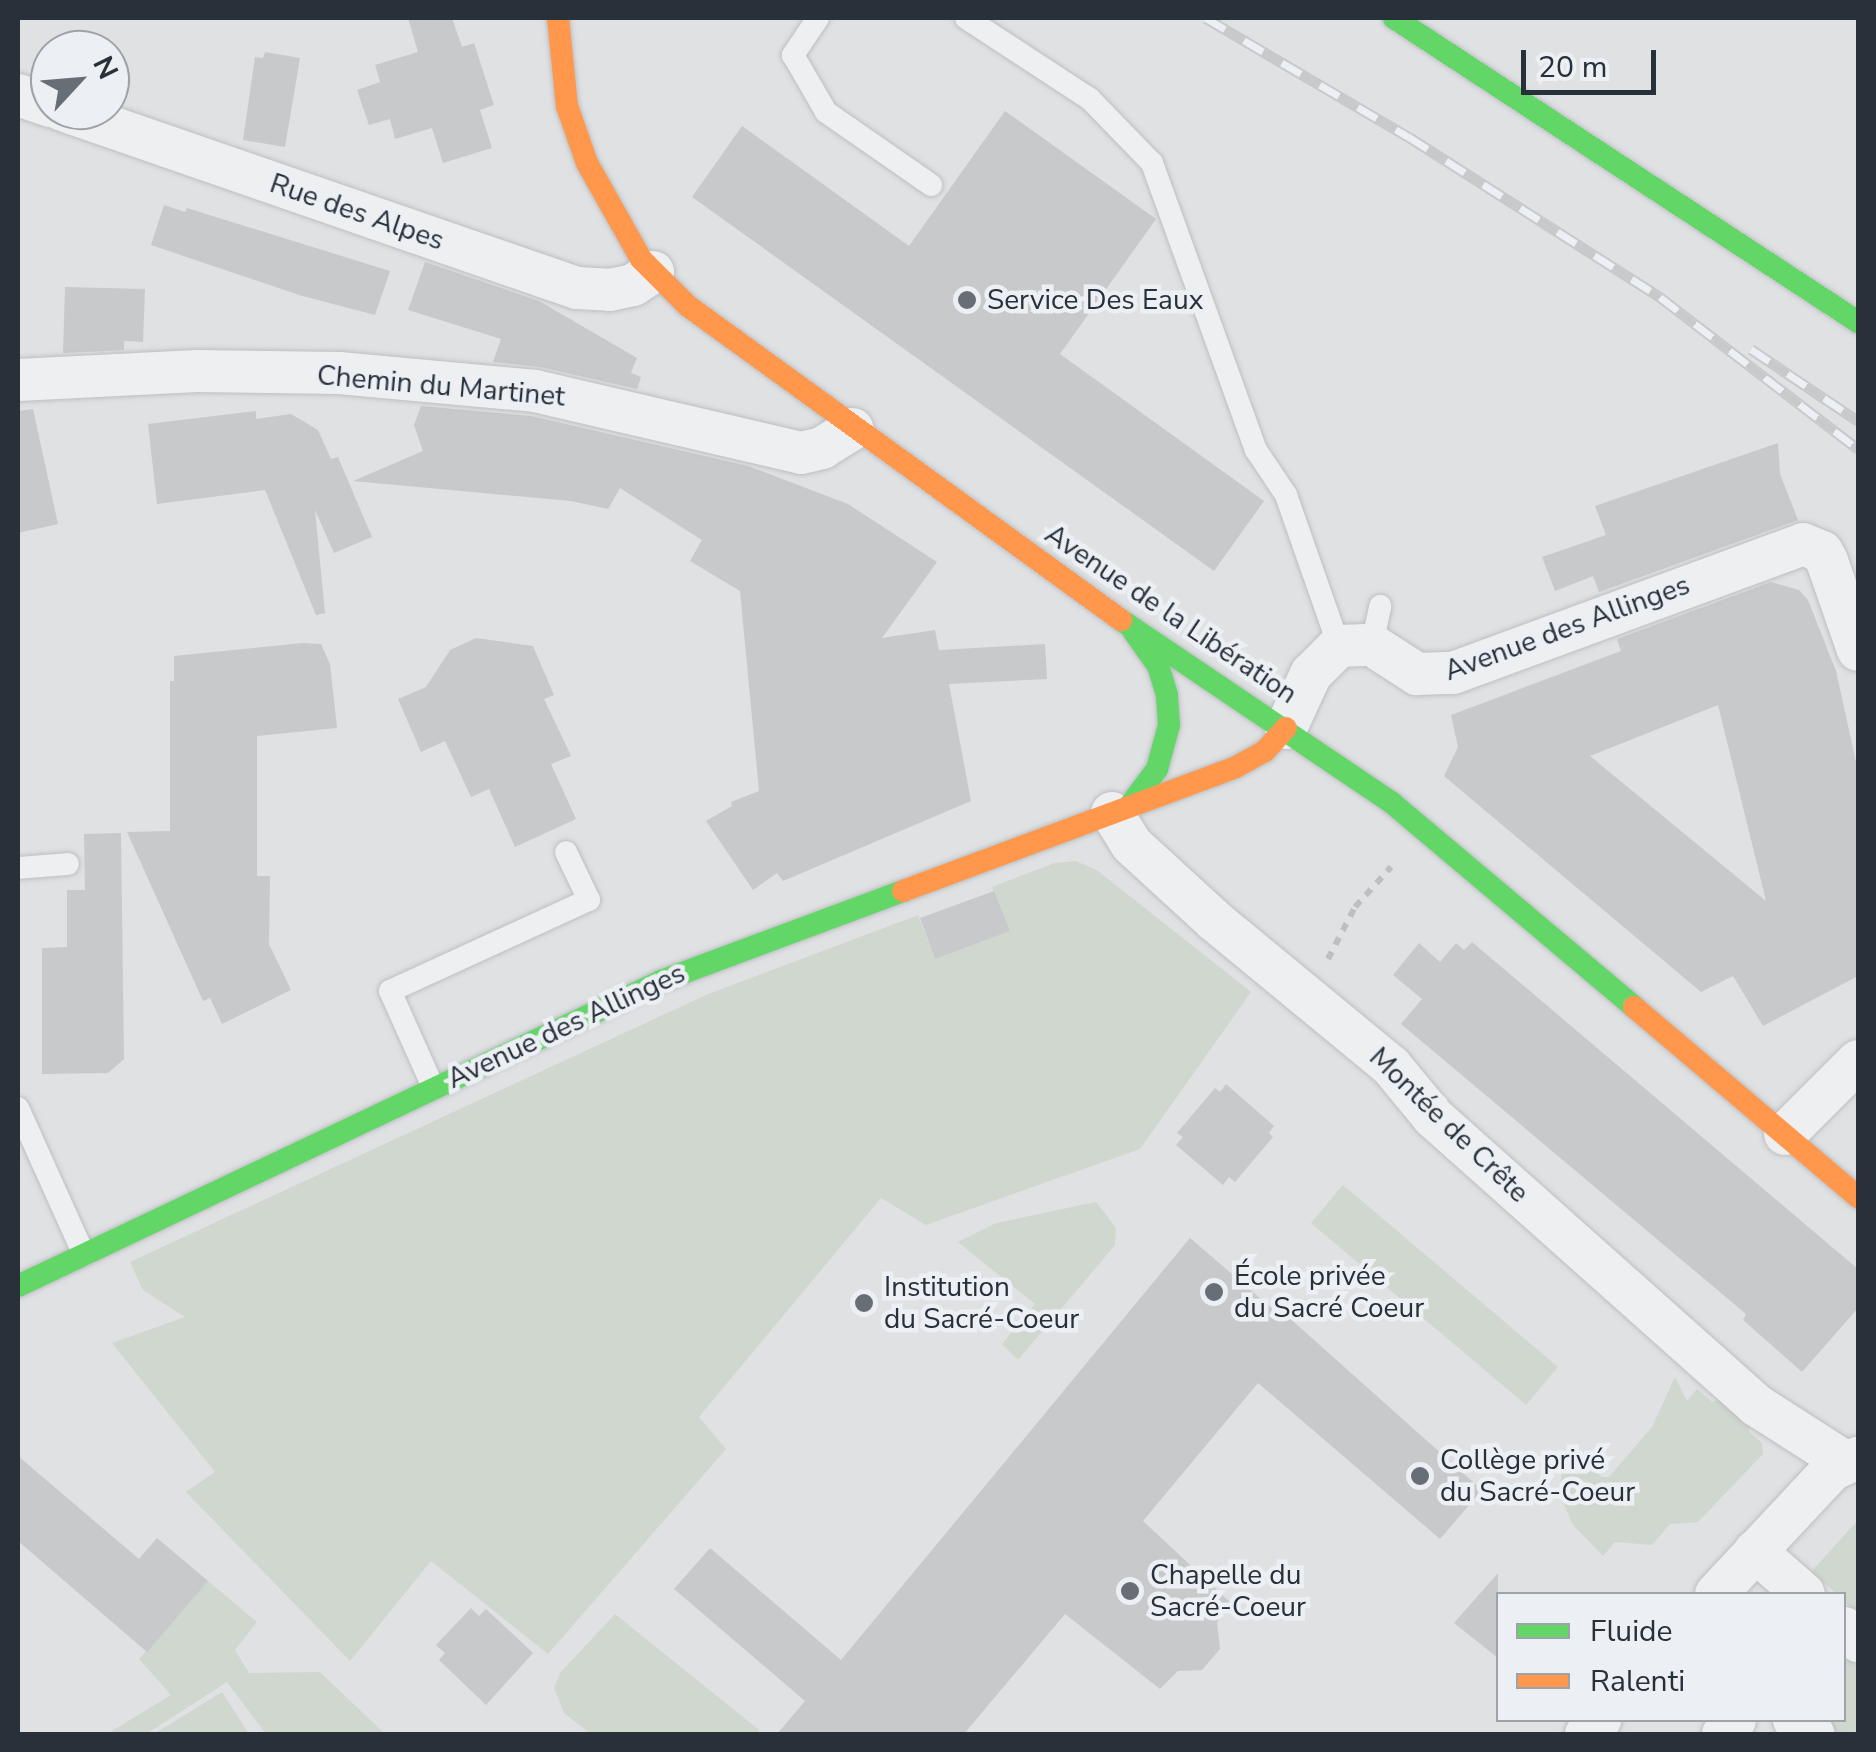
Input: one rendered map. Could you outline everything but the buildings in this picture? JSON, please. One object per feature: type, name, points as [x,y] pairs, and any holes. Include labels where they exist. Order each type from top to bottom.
[{"type":"main road","name":"Avenue de la Libération","points":[[558,18],[567,106],[586,163],[621,230],[652,272],[719,330],[852,429],[1120,620],[1286,728],[1426,830],[1858,1197]]},
{"type":"main road","points":[[1418,24],[1670,203],[1857,320]]},
{"type":"main road","points":[[1120,620],[1142,640],[1158,666],[1169,710],[1163,755],[1150,782],[1121,809]]},
{"type":"main road","name":"Avenue des Allinges","points":[[18,1286],[433,1086],[678,974],[1252,760],[1286,728]]},
{"type":"street","name":"Rue des Alpes","points":[[120,130],[577,288],[610,290],[633,285],[652,272]]},
{"type":"street","name":"Chemin du Martinet","points":[[18,380],[198,371],[339,373],[598,402],[800,453],[822,448],[852,429]]},
{"type":"street","name":"Avenue des Allinges","points":[[1286,728],[1311,674],[1363,632],[1400,666],[1435,676],[1793,546],[1813,546],[1827,560],[1858,650]]},
{"type":"street","name":"Montée de Crête","points":[[1121,809],[1131,844],[1391,1066],[1433,1117],[1756,1405],[1852,1460]]},
{"type":"street","points":[[1785,1134],[1858,1061]]},
{"type":"street","points":[[1718,1592],[1821,1480],[1852,1460]]},
{"type":"street","points":[[1756,1551],[1802,1592]]},
{"type":"lane","points":[[818,18],[793,55],[826,112],[931,185]]},
{"type":"lane","points":[[966,18],[1090,99],[1152,163],[1256,450],[1286,494],[1363,632]]},
{"type":"lane","points":[[433,1086],[390,991],[588,900],[566,852]]},
{"type":"lane","points":[[18,868],[68,864]]},
{"type":"lane","points":[[18,1108],[84,1255]]},
{"type":"path","points":[[1309,998],[1356,907],[1426,830]]},
{"type":"shaded area","points":[[1076,861],[1098,871],[1251,992],[1140,1149],[926,1225],[881,1198],[699,1417],[726,1449],[548,1654],[431,1561],[350,1661],[186,1492],[215,1472],[112,1343],[185,1317],[143,1290],[130,1262],[706,995],[918,915],[935,959],[1009,931],[992,887],[1055,863]]},
{"type":"shaded area","points":[[1343,1185],[1558,1367],[1526,1405],[1311,1223]]},
{"type":"shaded area","points":[[1096,1202],[1116,1228],[1115,1245],[1018,1360],[1002,1344],[1035,1304],[958,1242],[996,1223]]},
{"type":"shaded area","points":[[1675,1377],[1687,1401],[1697,1389],[1712,1402],[1727,1398],[1750,1417],[1749,1432],[1762,1443],[1763,1454],[1698,1522],[1670,1524],[1652,1545],[1615,1542],[1603,1556],[1573,1525],[1559,1493],[1562,1471],[1576,1454],[1602,1477],[1609,1477],[1652,1427]]},
{"type":"shaded area","points":[[1858,1520],[1858,1614],[1846,1603],[1846,1592],[1835,1592],[1811,1572]]},
{"type":"shaded area","points":[[208,1581],[257,1622],[235,1650],[249,1673],[320,1672],[385,1734],[266,1734],[227,1682],[146,1734],[107,1734],[171,1695],[139,1659]]},
{"type":"shaded area","points":[[615,1614],[759,1731],[591,1734],[564,1713],[554,1688],[560,1673]]},
{"type":"shaded area","points":[[1846,1657],[1858,1667],[1858,1734],[1839,1734],[1823,1722],[1846,1722]]},
{"type":"shaded area","points":[[222,1692],[249,1734],[154,1734]]},
{"type":"railway","points":[[1206,18],[1409,137],[1660,297],[1858,449]]},
{"type":"railway","points":[[1751,349],[1858,421]]},
{"type":"traffic: fast","points":[[1394,18],[1858,322]]},
{"type":"traffic: fast","points":[[1121,620],[1392,803],[1634,1007]]},
{"type":"traffic: fast","points":[[1130,805],[1157,769],[1169,725],[1167,695],[1158,666],[1134,632]]},
{"type":"traffic: fast","points":[[18,1286],[661,981],[903,891]]},
{"type":"traffic: slow","points":[[558,18],[567,106],[587,163],[641,259],[688,306],[1121,620]]},
{"type":"traffic: slow","points":[[903,891],[1236,767],[1265,751],[1286,728]]},
{"type":"traffic: slow","points":[[1634,1007],[1858,1197]]},
{"type":"place","name":"Service Des Eaux","points":[[967,300]]},
{"type":"place","name":"École privée du Sacré Coeur","points":[[1214,1292]]},
{"type":"place","name":"Institution du Sacré-Coeur","points":[[864,1303]]},
{"type":"place","name":"Collège privé du Sacré-Coeur","points":[[1420,1476]]},
{"type":"place","name":"Chapelle du Sacré-Coeur","points":[[1130,1591]]}]
